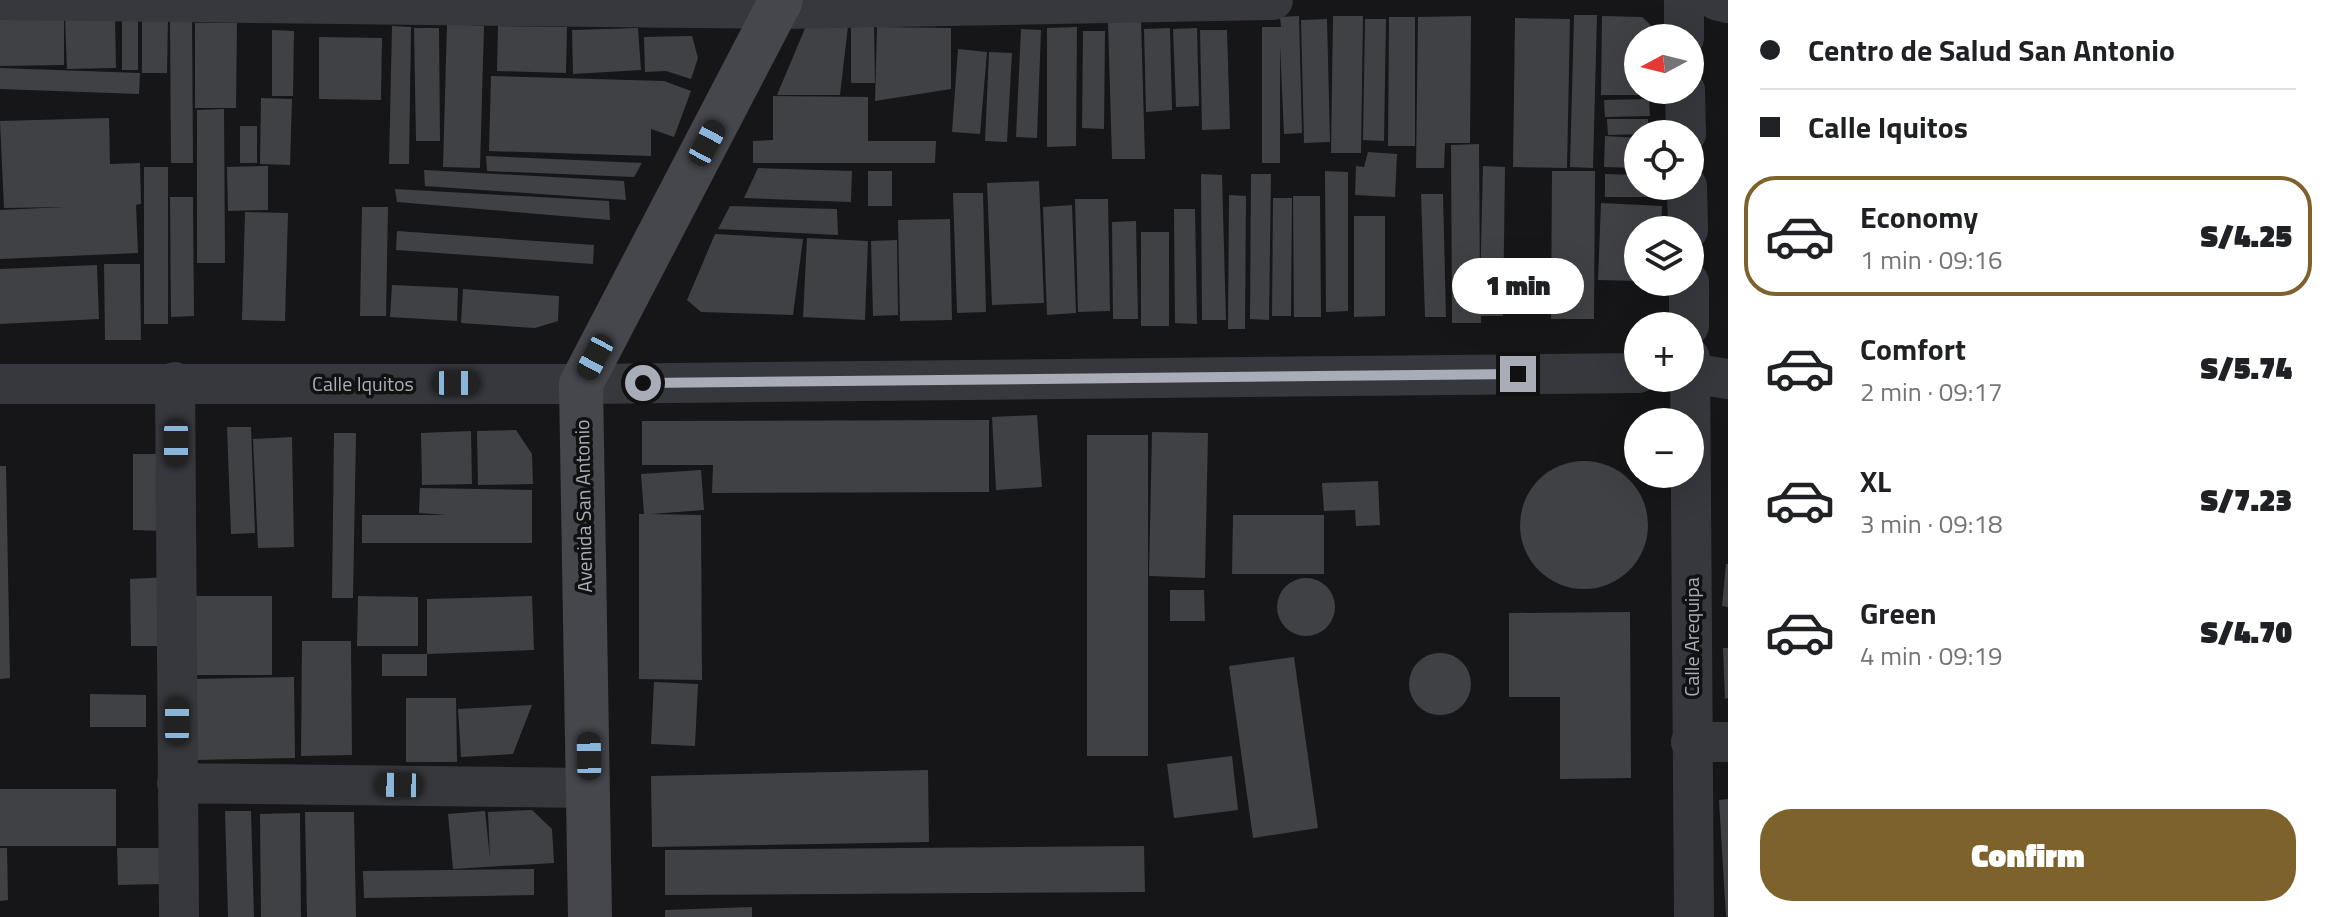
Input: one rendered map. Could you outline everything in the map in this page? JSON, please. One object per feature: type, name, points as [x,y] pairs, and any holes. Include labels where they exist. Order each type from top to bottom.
[{"type":"main road","name":"Avenida San Antonio","points":[[590,917],[581,384],[780,4]]},
{"type":"street","points":[[0,0],[780,4],[1273,0]]},
{"type":"street","points":[[1684,0],[1684,24]]},
{"type":"street","points":[[1716,0],[1728,3]]},
{"type":"street","name":"Calle Iquitos","points":[[0,384],[581,384],[1624,373]]},
{"type":"street","points":[[1704,375],[1728,379]]},
{"type":"street","points":[[175,382],[179,917]]},
{"type":"street","name":"Calle Arequipa","points":[[1691,392],[1709,742],[1694,917]]},
{"type":"street","points":[[177,783],[589,788]]},
{"type":"building","points":[[1574,15],[1597,15],[1593,168],[1570,167]]},
{"type":"building","points":[[64,16],[64,65],[0,66],[0,19]]},
{"type":"building","points":[[1299,16],[1302,133],[1284,134],[1280,45],[1280,163],[1262,163],[1262,27],[1281,27],[1280,17]]},
{"type":"building","points":[[1333,16],[1363,16],[1361,153],[1331,153]]},
{"type":"building","points":[[1471,16],[1470,143],[1445,143],[1444,168],[1416,168],[1418,17]]},
{"type":"building","points":[[1602,16],[1642,17],[1650,24],[1624,24],[1624,95],[1601,95]]},
{"type":"building","points":[[115,17],[116,68],[67,69],[65,18]]},
{"type":"building","points":[[142,17],[168,17],[167,73],[142,73]]},
{"type":"building","points":[[1389,17],[1415,17],[1415,146],[1388,146]]},
{"type":"building","points":[[122,18],[138,18],[138,70],[122,70]]},
{"type":"building","points":[[1515,18],[1570,19],[1567,168],[1513,167]]},
{"type":"building","points":[[170,19],[192,20],[193,163],[171,163]]},
{"type":"building","points":[[1327,19],[1330,142],[1304,143],[1301,20]]},
{"type":"building","points":[[1365,19],[1386,19],[1384,141],[1363,140]]},
{"type":"building","points":[[1141,20],[1145,159],[1112,159],[1108,21]]},
{"type":"building","points":[[195,23],[237,23],[236,108],[195,108]]},
{"type":"building","points":[[447,24],[484,26],[480,168],[443,167]]},
{"type":"building","points":[[851,24],[874,24],[875,83],[851,83]]},
{"type":"building","points":[[392,26],[411,27],[409,164],[389,164]]},
{"type":"building","points":[[498,26],[567,27],[566,73],[497,71]]},
{"type":"building","points":[[806,26],[848,26],[840,95],[777,95]]},
{"type":"building","points":[[877,27],[951,28],[951,89],[875,101]]},
{"type":"building","points":[[1077,27],[1076,146],[1047,147],[1047,28]]},
{"type":"building","points":[[414,28],[439,28],[440,141],[416,141]]},
{"type":"building","points":[[638,28],[641,70],[573,74],[572,30]]},
{"type":"building","points":[[1170,28],[1172,110],[1146,112],[1144,29]]},
{"type":"building","points":[[1197,28],[1199,106],[1176,107],[1173,29]]},
{"type":"building","points":[[1021,29],[1041,30],[1037,138],[1016,137]]},
{"type":"building","points":[[272,30],[294,31],[293,96],[272,96]]},
{"type":"building","points":[[1200,30],[1227,30],[1230,129],[1202,130]]},
{"type":"building","points":[[1083,31],[1105,31],[1104,129],[1082,128]]},
{"type":"building","points":[[692,36],[698,58],[691,79],[666,71],[645,72],[644,37]]},
{"type":"building","points":[[319,37],[382,38],[381,100],[319,99]]},
{"type":"building","points":[[958,49],[987,52],[980,134],[952,132]]},
{"type":"building","points":[[989,52],[1012,53],[1007,142],[985,141]]},
{"type":"building","points":[[0,68],[140,73],[139,94],[0,89]]},
{"type":"building","points":[[491,76],[664,81],[691,91],[674,137],[651,129],[651,156],[489,151]]},
{"type":"building","points":[[773,96],[868,97],[868,141],[936,141],[935,163],[753,163],[753,141],[773,140]]},
{"type":"building","points":[[261,98],[292,99],[290,165],[260,164]]},
{"type":"building","points":[[1604,100],[1649,104],[1650,116],[1605,117]]},
{"type":"building","points":[[224,109],[225,263],[197,263],[197,110]]},
{"type":"building","points":[[109,118],[110,164],[140,163],[141,204],[136,205],[138,253],[0,259],[0,210],[64,207],[4,208],[0,121]]},
{"type":"building","points":[[1607,119],[1648,119],[1624,120],[1624,135],[1608,135]]},
{"type":"building","points":[[240,126],[257,126],[257,163],[240,163]]},
{"type":"building","points":[[1605,136],[1624,137],[1624,168],[1604,167]]},
{"type":"building","points":[[1479,144],[1480,289],[1483,166],[1505,167],[1503,316],[1481,316],[1481,323],[1452,323],[1451,145]]},
{"type":"building","points":[[1368,152],[1397,154],[1395,197],[1355,195],[1356,166],[1364,167]]},
{"type":"building","points":[[486,156],[642,163],[634,177],[487,171]]},
{"type":"building","points":[[268,166],[268,210],[228,211],[227,167]]},
{"type":"building","points":[[144,167],[168,167],[168,324],[144,324]]},
{"type":"building","points":[[758,168],[852,171],[851,202],[744,198]]},
{"type":"building","points":[[424,170],[624,181],[626,200],[425,186]]},
{"type":"building","points":[[868,171],[892,171],[892,206],[868,206]]},
{"type":"building","points":[[1325,171],[1348,172],[1348,311],[1326,312]]},
{"type":"building","points":[[1552,171],[1595,171],[1594,319],[1551,319]]},
{"type":"building","points":[[1201,174],[1222,175],[1226,320],[1202,320]]},
{"type":"building","points":[[1251,174],[1271,174],[1269,320],[1250,319]]},
{"type":"building","points":[[1605,174],[1624,175],[1624,197],[1605,197]]},
{"type":"building","points":[[1039,181],[1044,303],[992,305],[987,183]]},
{"type":"building","points":[[395,189],[609,201],[610,220],[397,202]]},
{"type":"building","points":[[953,193],[983,193],[986,312],[957,313]]},
{"type":"building","points":[[1421,194],[1443,194],[1446,317],[1425,317]]},
{"type":"building","points":[[1229,195],[1246,196],[1245,329],[1228,329]]},
{"type":"building","points":[[1293,196],[1320,196],[1321,317],[1294,317]]},
{"type":"building","points":[[170,197],[193,197],[194,316],[171,317]]},
{"type":"building","points":[[1273,198],[1292,198],[1291,316],[1272,316]]},
{"type":"building","points":[[1075,199],[1108,199],[1110,311],[1078,312]]},
{"type":"building","points":[[1601,203],[1662,206],[1662,216],[1624,216],[1624,281],[1598,280]]},
{"type":"building","points":[[1072,205],[1076,313],[1047,315],[1043,207]]},
{"type":"building","points":[[730,206],[837,209],[838,235],[718,229]]},
{"type":"building","points":[[362,207],[388,207],[386,316],[360,316]]},
{"type":"building","points":[[1174,209],[1195,209],[1197,324],[1175,323]]},
{"type":"building","points":[[245,212],[288,213],[285,321],[242,320]]},
{"type":"building","points":[[1354,216],[1385,216],[1385,316],[1354,317]]},
{"type":"building","points":[[950,219],[952,320],[900,321],[898,220]]},
{"type":"building","points":[[1136,221],[1138,319],[1113,319],[1112,222]]},
{"type":"building","points":[[397,231],[594,245],[593,264],[396,250]]},
{"type":"building","points":[[1141,232],[1169,232],[1169,326],[1141,326]]},
{"type":"building","points":[[715,234],[803,239],[793,315],[701,312],[687,300]]},
{"type":"building","points":[[807,238],[868,241],[865,320],[803,317]]},
{"type":"building","points":[[897,240],[898,315],[873,316],[871,241]]},
{"type":"building","points":[[104,264],[140,264],[141,340],[105,340]]},
{"type":"building","points":[[97,265],[99,319],[0,324],[0,269]]},
{"type":"building","points":[[392,285],[458,288],[457,321],[390,317]]},
{"type":"building","points":[[463,289],[559,296],[558,321],[535,328],[461,323]]},
{"type":"building","points":[[1037,415],[1042,487],[996,490],[992,417]]},
{"type":"building","points":[[989,420],[989,492],[712,493],[713,465],[642,465],[642,421]]},
{"type":"building","points":[[227,427],[251,427],[255,533],[231,534]]},
{"type":"building","points":[[516,430],[532,454],[533,484],[478,485],[477,431]]},
{"type":"building","points":[[471,431],[472,484],[422,485],[421,433]]},
{"type":"building","points":[[1152,432],[1208,433],[1205,578],[1149,576]]},
{"type":"building","points":[[334,433],[356,433],[353,598],[332,598]]},
{"type":"building","points":[[1087,435],[1148,435],[1148,756],[1087,756]]},
{"type":"building","points":[[292,437],[294,547],[258,548],[253,439]]},
{"type":"building","points":[[133,454],[168,454],[168,531],[133,530]]},
{"type":"building","points":[[1571,462],[1597,462],[1620,471],[1624,474],[1624,488],[1637,488],[1647,512],[1647,538],[1638,561],[1620,579],[1597,588],[1571,588],[1548,579],[1530,561],[1521,538],[1521,512],[1530,489],[1548,471]]},
{"type":"building","points":[[0,466],[6,466],[10,678],[0,679]]},
{"type":"building","points":[[701,470],[704,510],[651,514],[701,515],[702,680],[639,679],[639,514],[644,514],[641,474]]},
{"type":"building","points":[[1378,481],[1380,525],[1356,526],[1355,510],[1324,511],[1322,483]]},
{"type":"building","points":[[420,488],[532,490],[532,543],[362,543],[362,515],[447,515],[419,513]]},
{"type":"building","points":[[1233,515],[1324,515],[1324,574],[1232,574]]},
{"type":"building","points":[[1728,564],[1728,607],[1722,606]]},
{"type":"building","points":[[170,577],[171,646],[131,646],[130,579]]},
{"type":"building","points":[[1306,578],[1327,586],[1335,607],[1327,628],[1306,636],[1285,628],[1277,607],[1285,586]]},
{"type":"building","points":[[1170,590],[1204,590],[1205,621],[1170,621]]},
{"type":"building","points":[[195,596],[272,596],[272,675],[196,675]]},
{"type":"building","points":[[358,596],[418,597],[418,646],[357,646]]},
{"type":"building","points":[[532,596],[534,650],[427,654],[427,599]]},
{"type":"building","points":[[1630,612],[1631,778],[1560,779],[1560,697],[1509,697],[1509,613]]},
{"type":"building","points":[[302,641],[351,641],[352,755],[301,756]]},
{"type":"building","points":[[1723,648],[1728,648],[1728,698],[1725,699]]},
{"type":"building","points":[[1434,653],[1446,653],[1462,662],[1469,672],[1469,696],[1462,706],[1446,715],[1434,715],[1414,701],[1409,690],[1409,678],[1423,658]]},
{"type":"building","points":[[382,654],[427,654],[427,676],[382,676]]},
{"type":"building","points":[[1294,657],[1318,828],[1253,838],[1229,666]]},
{"type":"building","points":[[294,677],[295,758],[195,760],[193,679]]},
{"type":"building","points":[[654,682],[698,684],[695,746],[651,744]]},
{"type":"building","points":[[90,694],[146,695],[146,727],[90,727]]},
{"type":"building","points":[[406,698],[456,698],[457,762],[406,762]]},
{"type":"building","points":[[532,705],[513,754],[461,757],[458,709]]},
{"type":"building","points":[[1232,756],[1238,810],[1174,818],[1167,764]]},
{"type":"building","points":[[928,770],[929,842],[652,847],[651,776]]},
{"type":"building","points":[[0,789],[116,789],[116,846],[0,846]]},
{"type":"building","points":[[1728,799],[1728,916],[1726,917],[1719,800]]},
{"type":"building","points":[[532,810],[552,829],[554,863],[453,869],[448,814],[485,811],[490,859],[488,812]]},
{"type":"building","points":[[225,811],[251,811],[254,917],[228,917]]},
{"type":"building","points":[[305,812],[354,812],[356,917],[307,917]]},
{"type":"building","points":[[300,813],[301,917],[261,917],[260,814]]},
{"type":"building","points":[[1144,846],[1145,892],[665,895],[665,850]]},
{"type":"building","points":[[0,848],[7,848],[8,900],[0,901]]},
{"type":"building","points":[[117,848],[162,848],[163,884],[118,885]]},
{"type":"building","points":[[534,869],[534,895],[364,898],[363,871]]},
{"type":"building","points":[[752,907],[752,917],[665,917],[665,910]]},
{"type":"route","points":[[643,383],[1518,374]]}]
